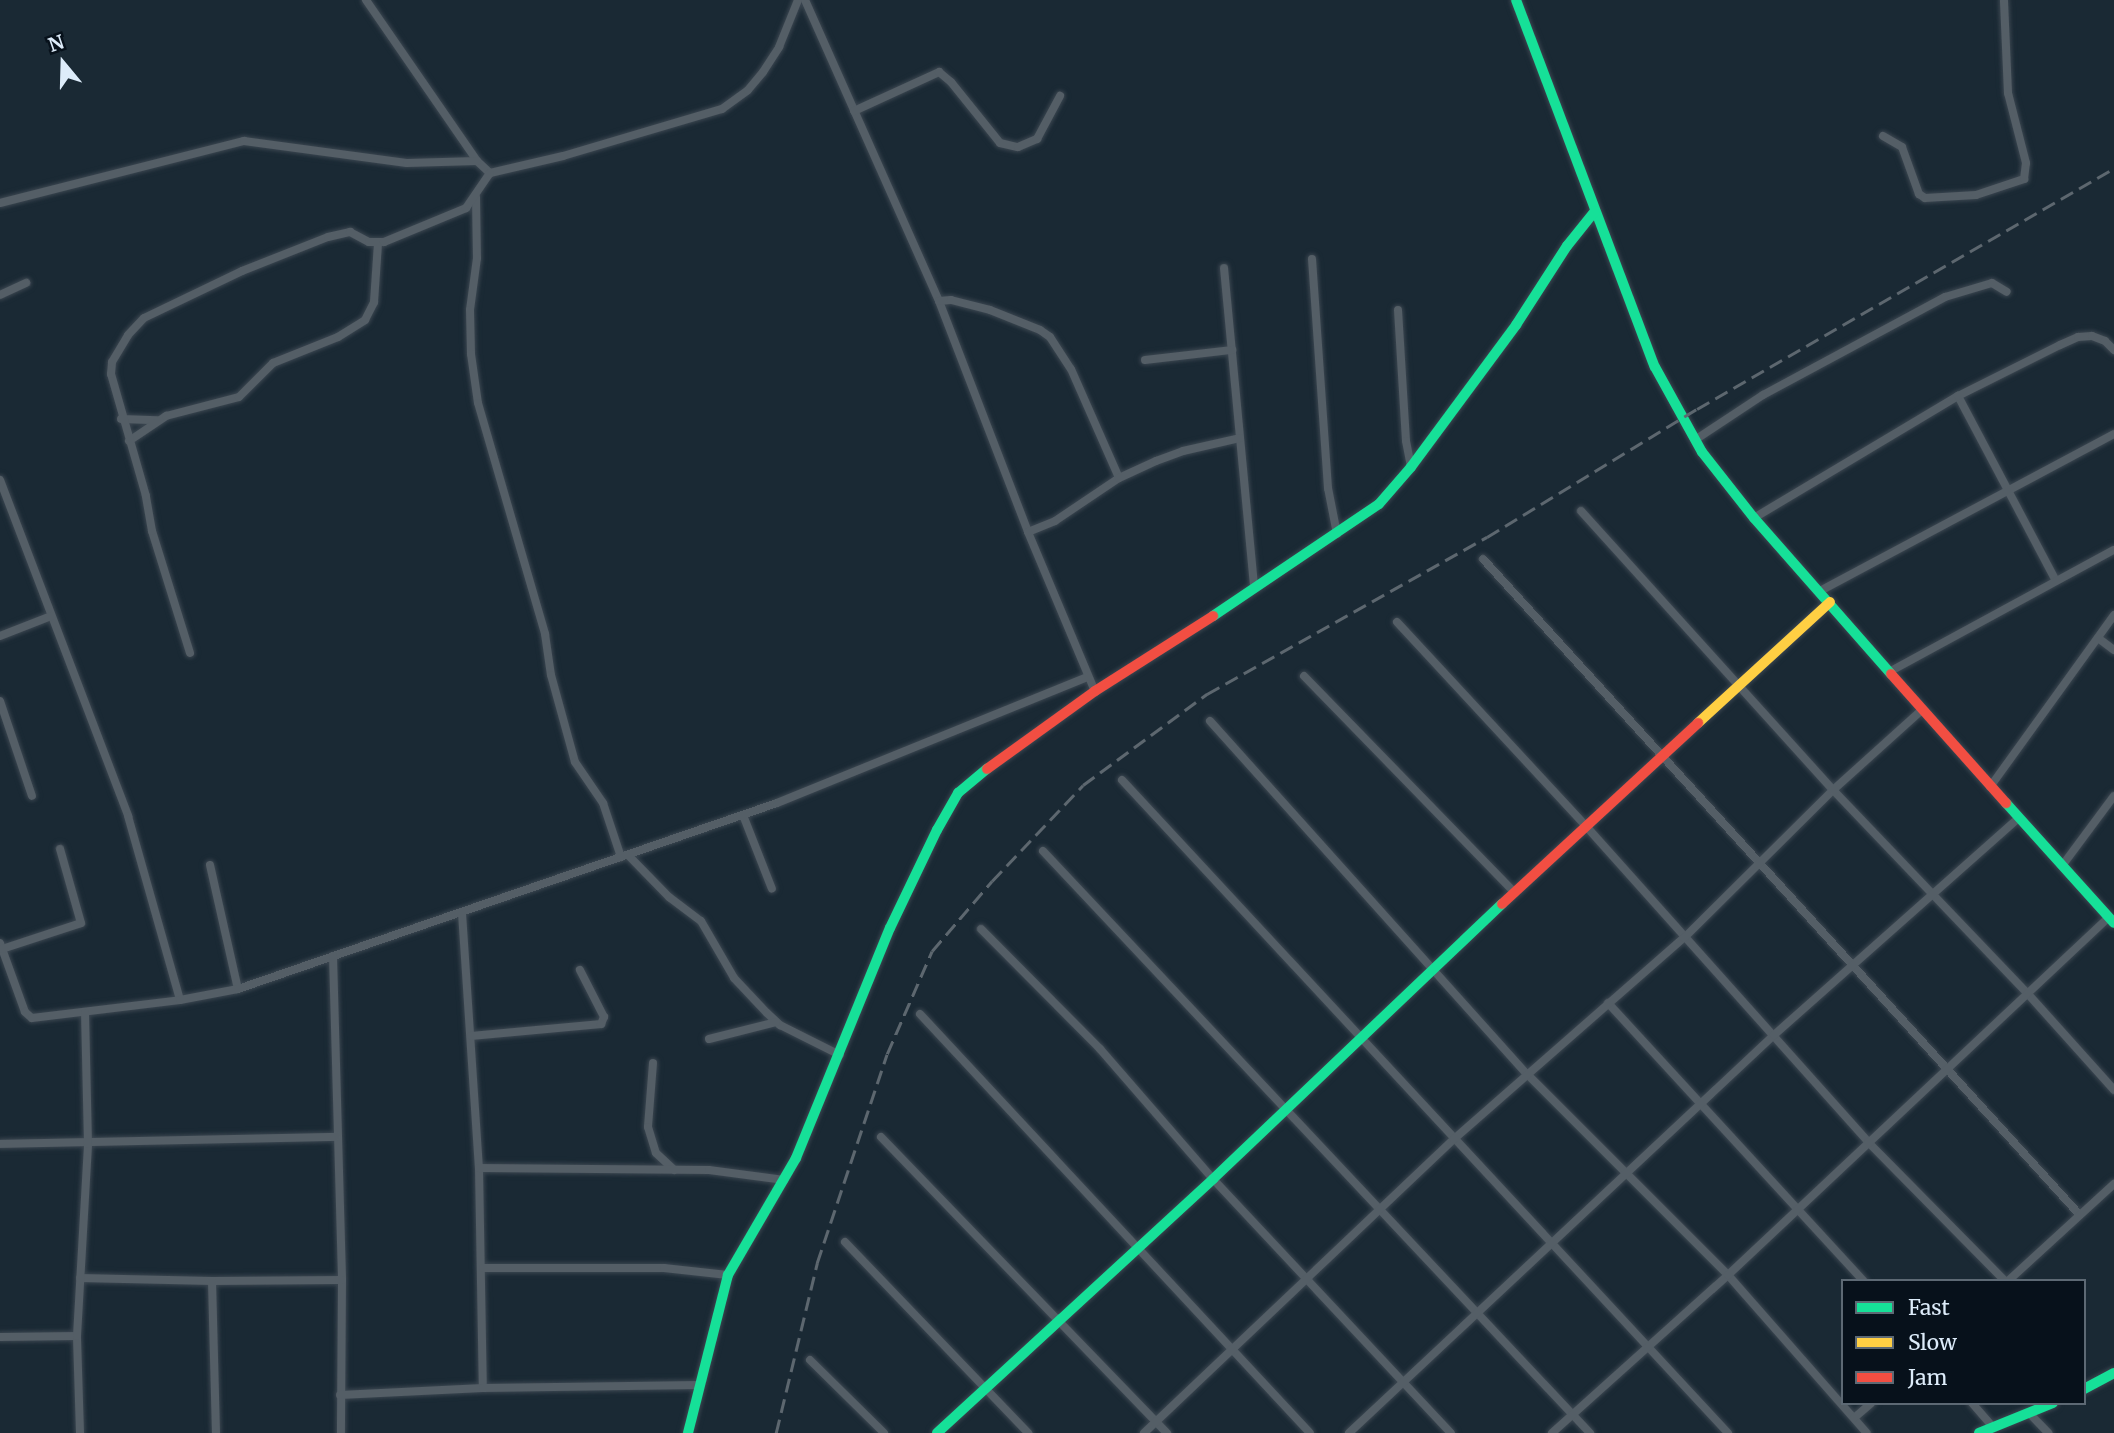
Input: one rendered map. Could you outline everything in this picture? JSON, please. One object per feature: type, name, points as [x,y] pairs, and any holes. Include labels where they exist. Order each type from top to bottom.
[{"type":"street","points":[[366,0],[477,161],[490,173]]},
{"type":"street","points":[[190,653],[152,531],[146,496],[121,419],[110,367],[128,335],[144,318],[242,271],[342,232],[355,233],[378,243],[466,208],[490,173],[678,123],[736,101],[763,72],[779,47],[798,0]]},
{"type":"street","points":[[805,0],[939,301],[1028,532],[1094,691]]},
{"type":"street","points":[[1516,0],[1655,367],[1695,440],[1754,518],[1990,787],[2112,920],[2028,994],[1728,1275],[1552,1433]]},
{"type":"street","points":[[1883,136],[1902,147],[1919,194],[1925,198],[1976,195],[2024,179],[2026,163],[2008,93],[2004,0]]},
{"type":"street","points":[[854,111],[939,72],[951,82],[1000,143],[1018,147],[1037,139],[1060,96]]},
{"type":"street","points":[[0,203],[244,141],[365,160],[435,164],[477,161]]},
{"type":"street","points":[[475,197],[477,258],[470,310],[471,354],[478,403],[545,634],[551,675],[575,762],[603,803],[625,856],[669,897],[701,921],[741,987],[776,1022],[840,1055]]},
{"type":"street","points":[[688,1433],[729,1275],[796,1158],[890,928],[937,830],[958,793],[996,761],[1094,691],[1379,504],[1412,467],[1517,325],[1567,246],[1595,211]]},
{"type":"street","points":[[129,441],[157,420],[184,409],[239,397],[273,363],[338,337],[365,320],[374,302],[378,243]]},
{"type":"street","points":[[1312,259],[1328,488],[1337,534]]},
{"type":"street","points":[[1224,268],[1254,587]]},
{"type":"street","points":[[0,295],[26,283]]},
{"type":"street","points":[[1695,440],[1763,396],[1945,297],[1992,283],[2007,292]]},
{"type":"street","points":[[939,301],[951,300],[989,310],[1040,330],[1050,337],[1071,369],[1119,478]]},
{"type":"street","points":[[1398,310],[1406,441],[1412,467]]},
{"type":"street","points":[[1754,518],[1958,396],[2078,337],[2092,336],[2105,341],[2114,350]]},
{"type":"street","points":[[1145,360],[1232,350]]},
{"type":"street","points":[[1958,396],[2056,581]]},
{"type":"street","points":[[121,419],[157,420]]},
{"type":"street","points":[[1820,591],[2114,434]]},
{"type":"street","points":[[1028,532],[1055,521],[1119,478],[1183,451],[1240,439]]},
{"type":"street","points":[[0,480],[124,805],[180,1000]]},
{"type":"street","points":[[1581,511],[1833,790],[2028,994],[2114,1090]]},
{"type":"street","points":[[1889,672],[2114,550]]},
{"type":"street","points":[[1483,559],[1946,1071],[2080,1215]]},
{"type":"street","points":[[937,1433],[1058,1318],[1213,1179],[1361,1034],[1433,970],[1585,825],[1830,602]]},
{"type":"street","points":[[0,636],[51,615]]},
{"type":"street","points":[[1990,787],[2114,615]]},
{"type":"street","points":[[1398,622],[1585,825],[1868,1142],[2004,1279]]},
{"type":"street","points":[[2098,638],[2114,650]]},
{"type":"street","points":[[1304,676],[1514,892]]},
{"type":"street","points":[[60,849],[81,923],[1,946],[28,1016],[51,1018],[238,989],[743,815],[1087,677]]},
{"type":"street","points":[[0,701],[32,796]]},
{"type":"street","points":[[1144,1433],[1454,1139],[1684,938],[1833,790],[1922,710]]},
{"type":"street","points":[[1210,721],[1527,1074],[1728,1275],[1841,1403]]},
{"type":"street","points":[[1122,779],[1361,1034],[1454,1139],[1649,1344],[1728,1433]]},
{"type":"street","points":[[2062,866],[2114,796]]},
{"type":"street","points":[[743,815],[772,890]]},
{"type":"street","points":[[1349,1433],[1774,1035],[2018,818]]},
{"type":"street","points":[[1044,850],[1590,1433]]},
{"type":"street","points":[[210,865],[238,989]]},
{"type":"street","points":[[462,913],[480,1168],[483,1388]]},
{"type":"street","points":[[981,929],[1100,1049],[1213,1179],[1451,1433]]},
{"type":"street","points":[[333,956],[342,1279],[341,1433]]},
{"type":"street","points":[[471,1037],[601,1024],[604,1017],[580,970]]},
{"type":"street","points":[[1608,1003],[1862,1279]]},
{"type":"street","points":[[80,1433],[77,1336],[88,1144],[85,1013]]},
{"type":"street","points":[[920,1014],[1310,1433]]},
{"type":"street","points":[[709,1039],[776,1022]]},
{"type":"street","points":[[653,1063],[648,1093],[650,1136],[656,1153],[674,1170]]},
{"type":"street","points":[[0,1144],[337,1137]]},
{"type":"street","points":[[880,1137],[1167,1433]]},
{"type":"street","points":[[480,1168],[730,1171],[784,1180]]},
{"type":"street","points":[[2008,1279],[2114,1184]]},
{"type":"street","points":[[845,1242],[1028,1433]]},
{"type":"street","points":[[483,1268],[664,1268],[729,1275]]},
{"type":"street","points":[[79,1278],[212,1281],[342,1279]]},
{"type":"street","points":[[212,1281],[216,1433]]},
{"type":"street","points":[[0,1338],[77,1336]]},
{"type":"street","points":[[810,1360],[884,1433]]},
{"type":"street","points":[[2086,1388],[2114,1373]]},
{"type":"street","points":[[340,1395],[483,1388],[700,1385]]},
{"type":"street","points":[[1843,1405],[1867,1433]]},
{"type":"street","points":[[1854,1418],[1869,1405]]},
{"type":"street","points":[[1974,1405],[1993,1427]]},
{"type":"street","points":[[1979,1433],[2048,1405]]},
{"type":"street","points":[[2029,1413],[2048,1433]]},
{"type":"railway","points":[[776,1433],[817,1263],[887,1054],[932,951],[992,881],[1083,785],[1207,694],[1487,537],[1697,409],[2114,168]]},
{"type":"traffic: fast","points":[[1516,0],[1655,367],[1702,452],[1754,518],[1891,674]]},
{"type":"traffic: fast","points":[[1213,616],[1379,504],[1411,467],[1516,325],[1567,246],[1595,211]]},
{"type":"traffic: fast","points":[[688,1433],[728,1275],[796,1158],[890,928],[937,830],[958,793],[987,769]]},
{"type":"traffic: fast","points":[[2006,803],[2114,923]]},
{"type":"traffic: fast","points":[[937,1433],[1213,1179],[1502,904]]},
{"type":"traffic: fast","points":[[2086,1388],[2114,1373]]},
{"type":"traffic: fast","points":[[1979,1433],[2048,1405]]},
{"type":"traffic: slow","points":[[1698,723],[1830,602]]},
{"type":"traffic: jam","points":[[987,769],[1095,691],[1213,616]]},
{"type":"traffic: jam","points":[[1891,674],[2006,803]]},
{"type":"traffic: jam","points":[[1502,904],[1698,723]]}]
